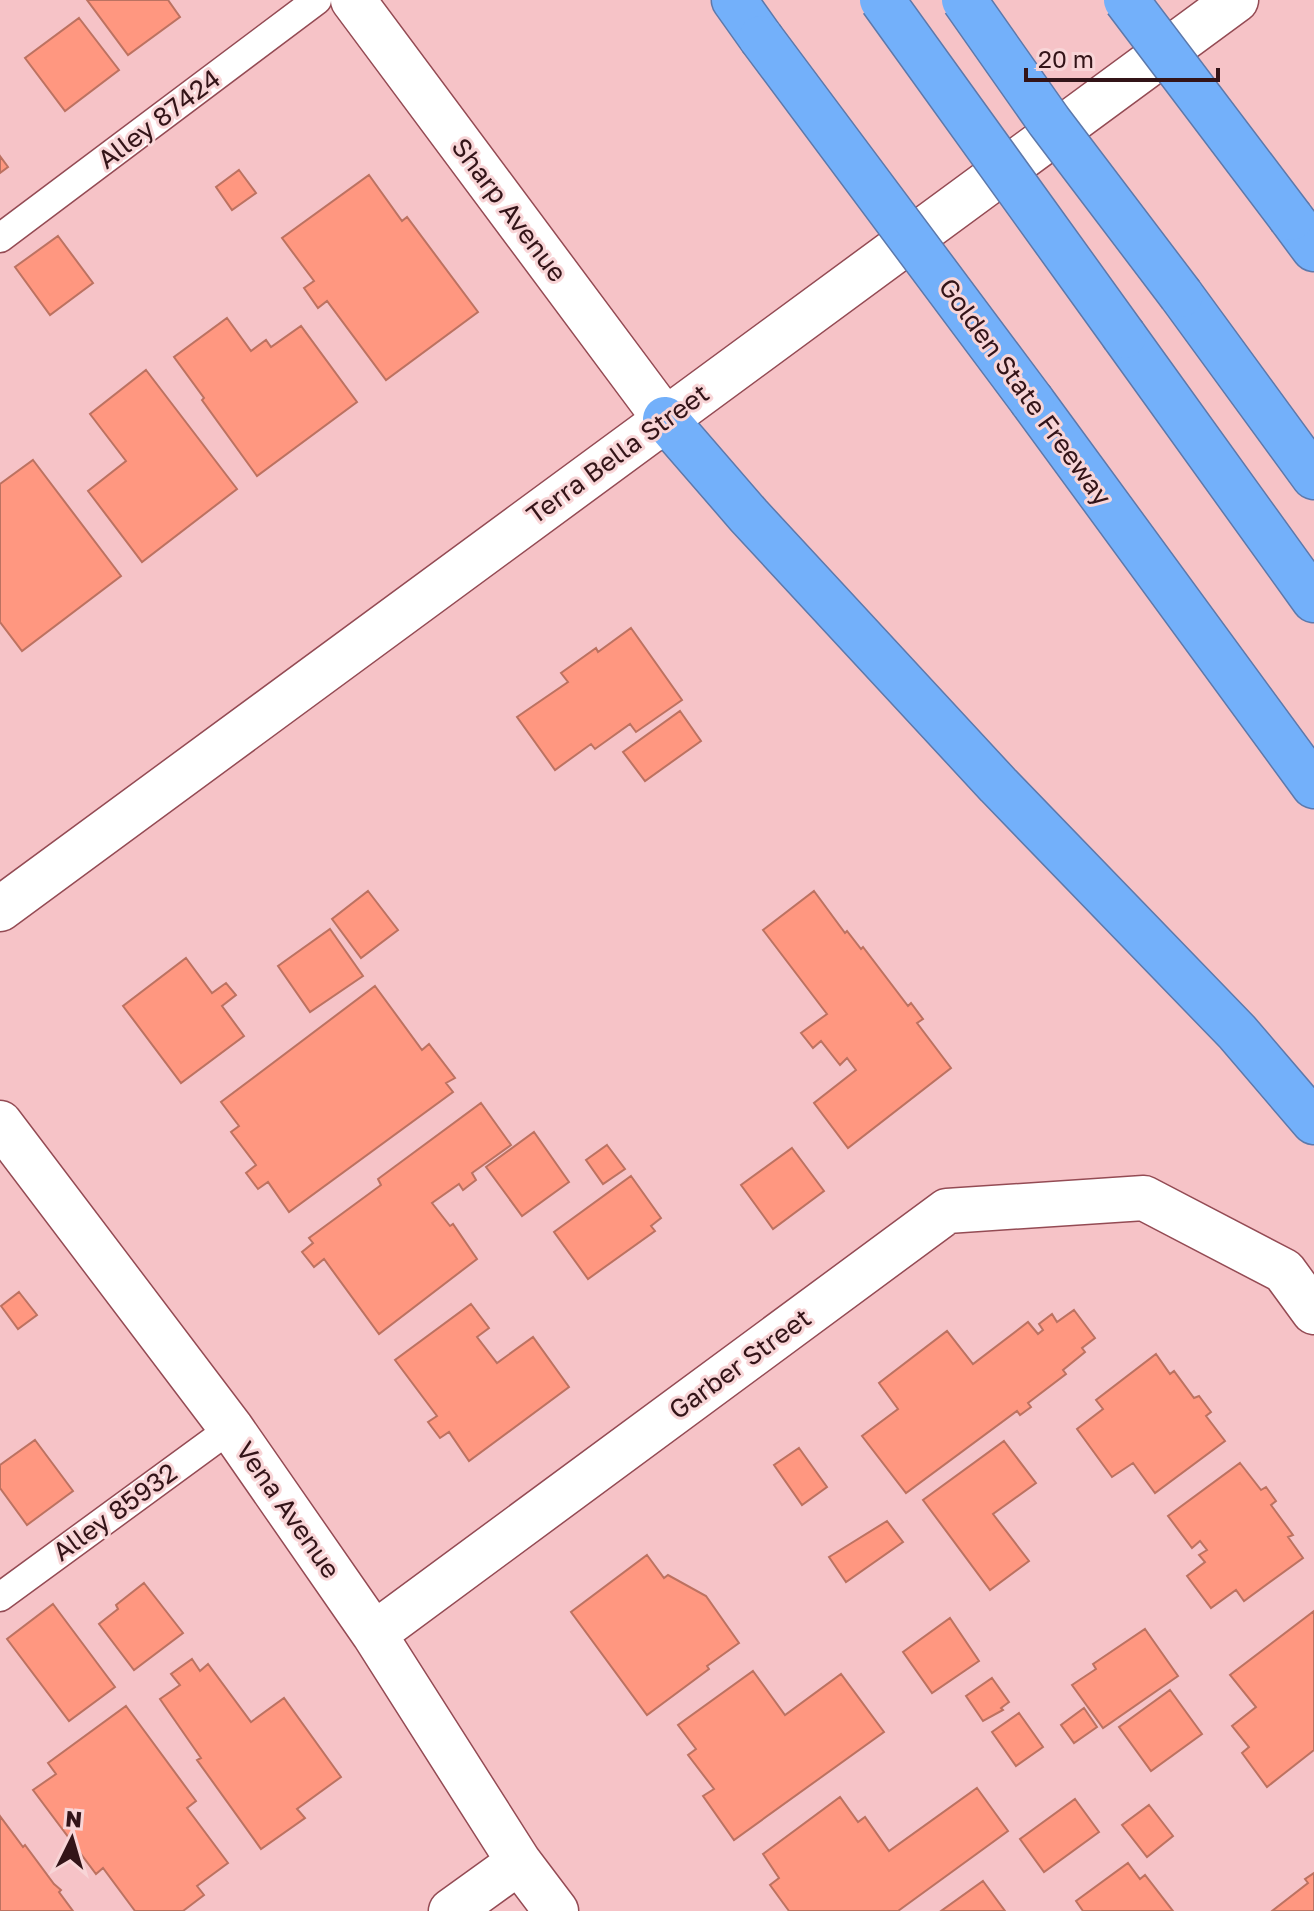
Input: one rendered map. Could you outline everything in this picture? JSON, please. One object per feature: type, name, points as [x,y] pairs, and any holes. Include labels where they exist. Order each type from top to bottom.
[{"type":"highway","name":"Golden State Freeway","points":[[734,0],[1314,786]]},
{"type":"highway","points":[[882,0],[1314,600]]},
{"type":"highway","points":[[964,0],[1049,121],[1314,477]]},
{"type":"highway","points":[[1126,0],[1303,234]]},
{"type":"highway","points":[[665,419],[749,516],[998,785],[1237,1032],[1314,1122]]},
{"type":"street","name":"Sharp Avenue","points":[[353,0],[665,419]]},
{"type":"street","name":"Terra Bella Street","points":[[0,909],[1236,0]]},
{"type":"street","name":"Vena Avenue","points":[[0,1123],[231,1428],[374,1634],[519,1862],[556,1911]]},
{"type":"street","name":"Garber Street","points":[[374,1634],[947,1211],[1144,1198],[1284,1271],[1314,1312]]},
{"type":"street","points":[[451,1911],[519,1862]]},
{"type":"lane","name":"Alley 87424","points":[[0,238],[317,0]]},
{"type":"lane","name":"Alley 85932","points":[[0,1597],[231,1428]]},
{"type":"building","points":[[87,0],[168,0],[180,17],[128,55]]},
{"type":"building","points":[[79,18],[119,70],[65,111],[25,58]]},
{"type":"building","points":[[0,156],[8,167],[0,173]]},
{"type":"building","points":[[239,170],[256,193],[232,210],[216,187]]},
{"type":"building","points":[[369,175],[402,221],[407,217],[478,312],[386,380],[327,301],[318,308],[304,288],[314,281],[282,238]]},
{"type":"building","points":[[58,236],[93,283],[50,315],[15,267]]},
{"type":"building","points":[[227,318],[251,351],[266,340],[271,347],[301,326],[357,402],[257,476],[174,357]]},
{"type":"building","points":[[146,370],[237,489],[142,562],[88,491],[126,461],[90,414]]},
{"type":"building","points":[[33,460],[121,576],[22,651],[0,622],[0,484]]},
{"type":"building","points":[[631,628],[682,700],[636,732],[630,724],[595,749],[591,744],[555,770],[517,717],[568,682],[561,673]]},
{"type":"building","points":[[680,711],[701,741],[645,781],[623,752]]},
{"type":"building","points":[[368,891],[398,930],[361,958],[332,919]]},
{"type":"building","points":[[814,891],[845,933],[847,931],[861,949],[863,947],[908,1006],[911,1003],[923,1019],[917,1023],[951,1068],[848,1148],[814,1103],[856,1070],[847,1058],[840,1065],[821,1041],[813,1048],[801,1033],[827,1014],[763,930]]},
{"type":"building","points":[[330,929],[363,976],[310,1012],[278,966]]},
{"type":"building","points":[[186,958],[212,993],[226,983],[236,995],[222,1006],[244,1036],[181,1083],[123,1006]]},
{"type":"building","points":[[375,986],[422,1050],[429,1044],[455,1078],[446,1083],[453,1092],[289,1212],[268,1182],[258,1189],[246,1173],[256,1165],[231,1132],[239,1126],[221,1102]]},
{"type":"building","points":[[481,1103],[511,1145],[472,1173],[476,1180],[463,1190],[459,1184],[432,1203],[450,1226],[453,1224],[477,1259],[379,1334],[324,1259],[314,1267],[302,1252],[313,1243],[309,1238],[381,1185],[378,1179]]},
{"type":"building","points":[[534,1132],[569,1182],[522,1216],[486,1167]]},
{"type":"building","points":[[607,1145],[625,1169],[603,1184],[586,1160]]},
{"type":"building","points":[[792,1148],[824,1191],[773,1229],[741,1185]]},
{"type":"building","points":[[631,1176],[661,1218],[651,1226],[655,1231],[588,1279],[554,1232]]},
{"type":"building","points":[[19,1292],[37,1315],[18,1329],[1,1306]]},
{"type":"building","points":[[471,1304],[489,1328],[477,1337],[497,1363],[533,1337],[569,1387],[469,1461],[449,1432],[440,1438],[428,1422],[437,1416],[395,1360]]},
{"type":"building","points":[[1074,1310],[1095,1338],[1082,1348],[1085,1352],[1063,1370],[1066,1374],[1028,1403],[1031,1407],[1020,1415],[1017,1411],[906,1493],[862,1436],[898,1409],[879,1383],[947,1331],[973,1364],[1028,1322],[1038,1334],[1043,1330],[1039,1324],[1052,1314],[1057,1322]]},
{"type":"building","points":[[1156,1354],[1170,1374],[1174,1371],[1194,1398],[1199,1396],[1211,1412],[1206,1416],[1225,1441],[1155,1493],[1133,1463],[1112,1477],[1077,1429],[1103,1409],[1096,1400]]},
{"type":"building","points":[[35,1440],[73,1491],[27,1525],[0,1488],[0,1465]]},
{"type":"building","points":[[1004,1441],[1036,1483],[993,1514],[1029,1561],[990,1590],[923,1500]]},
{"type":"building","points":[[799,1448],[827,1487],[802,1505],[774,1465]]},
{"type":"building","points":[[1240,1463],[1261,1490],[1266,1487],[1276,1501],[1271,1505],[1293,1535],[1288,1537],[1303,1558],[1244,1601],[1236,1590],[1211,1608],[1187,1576],[1205,1562],[1199,1555],[1207,1550],[1200,1541],[1192,1548],[1168,1516]]},
{"type":"building","points":[[887,1521],[903,1542],[846,1582],[829,1557]]},
{"type":"building","points":[[647,1555],[664,1578],[668,1575],[706,1596],[739,1643],[647,1715],[571,1612]]},
{"type":"building","points":[[144,1583],[183,1633],[134,1670],[99,1624],[118,1609],[116,1605]]},
{"type":"building","points":[[53,1604],[115,1687],[69,1721],[7,1639]]},
{"type":"building","points":[[1314,1611],[1314,1750],[1267,1787],[1242,1753],[1249,1747],[1232,1726],[1256,1707],[1230,1675]]},
{"type":"building","points":[[950,1618],[979,1661],[932,1693],[903,1652]]},
{"type":"building","points":[[1145,1629],[1178,1676],[1103,1728],[1072,1685],[1096,1669],[1093,1664]]},
{"type":"building","points":[[192,1659],[200,1671],[208,1664],[251,1722],[284,1698],[341,1777],[297,1809],[305,1818],[261,1849],[197,1760],[201,1758],[160,1699],[180,1685],[171,1674]]},
{"type":"building","points":[[753,1671],[785,1715],[841,1674],[884,1732],[734,1840],[703,1796],[714,1789],[688,1755],[696,1749],[678,1725]]},
{"type":"building","points":[[992,1678],[1009,1702],[1001,1708],[1003,1710],[983,1721],[966,1696]]},
{"type":"building","points":[[1170,1690],[1202,1734],[1151,1771],[1119,1727]]},
{"type":"building","points":[[126,1706],[196,1801],[187,1808],[228,1863],[197,1886],[204,1895],[183,1911],[135,1911],[103,1868],[96,1874],[33,1790],[56,1774],[48,1763]]},
{"type":"building","points":[[1084,1708],[1097,1727],[1074,1743],[1061,1725]]},
{"type":"building","points":[[1019,1713],[1043,1747],[1016,1766],[992,1732]]},
{"type":"building","points":[[977,1788],[1008,1831],[898,1911],[789,1911],[770,1885],[779,1878],[763,1854],[840,1797],[858,1822],[865,1817],[889,1851]]},
{"type":"building","points":[[1075,1799],[1099,1832],[1044,1872],[1020,1839]]},
{"type":"building","points":[[1149,1805],[1173,1836],[1147,1857],[1122,1825]]},
{"type":"building","points":[[0,1816],[61,1890],[59,1892],[73,1911],[0,1911]]},
{"type":"building","points":[[1128,1863],[1140,1879],[1145,1875],[1173,1911],[1083,1911],[1076,1901]]},
{"type":"building","points":[[1314,1873],[1314,1911],[1272,1911],[1308,1883],[1305,1879]]},
{"type":"building","points":[[983,1881],[1005,1911],[941,1911]]}]
